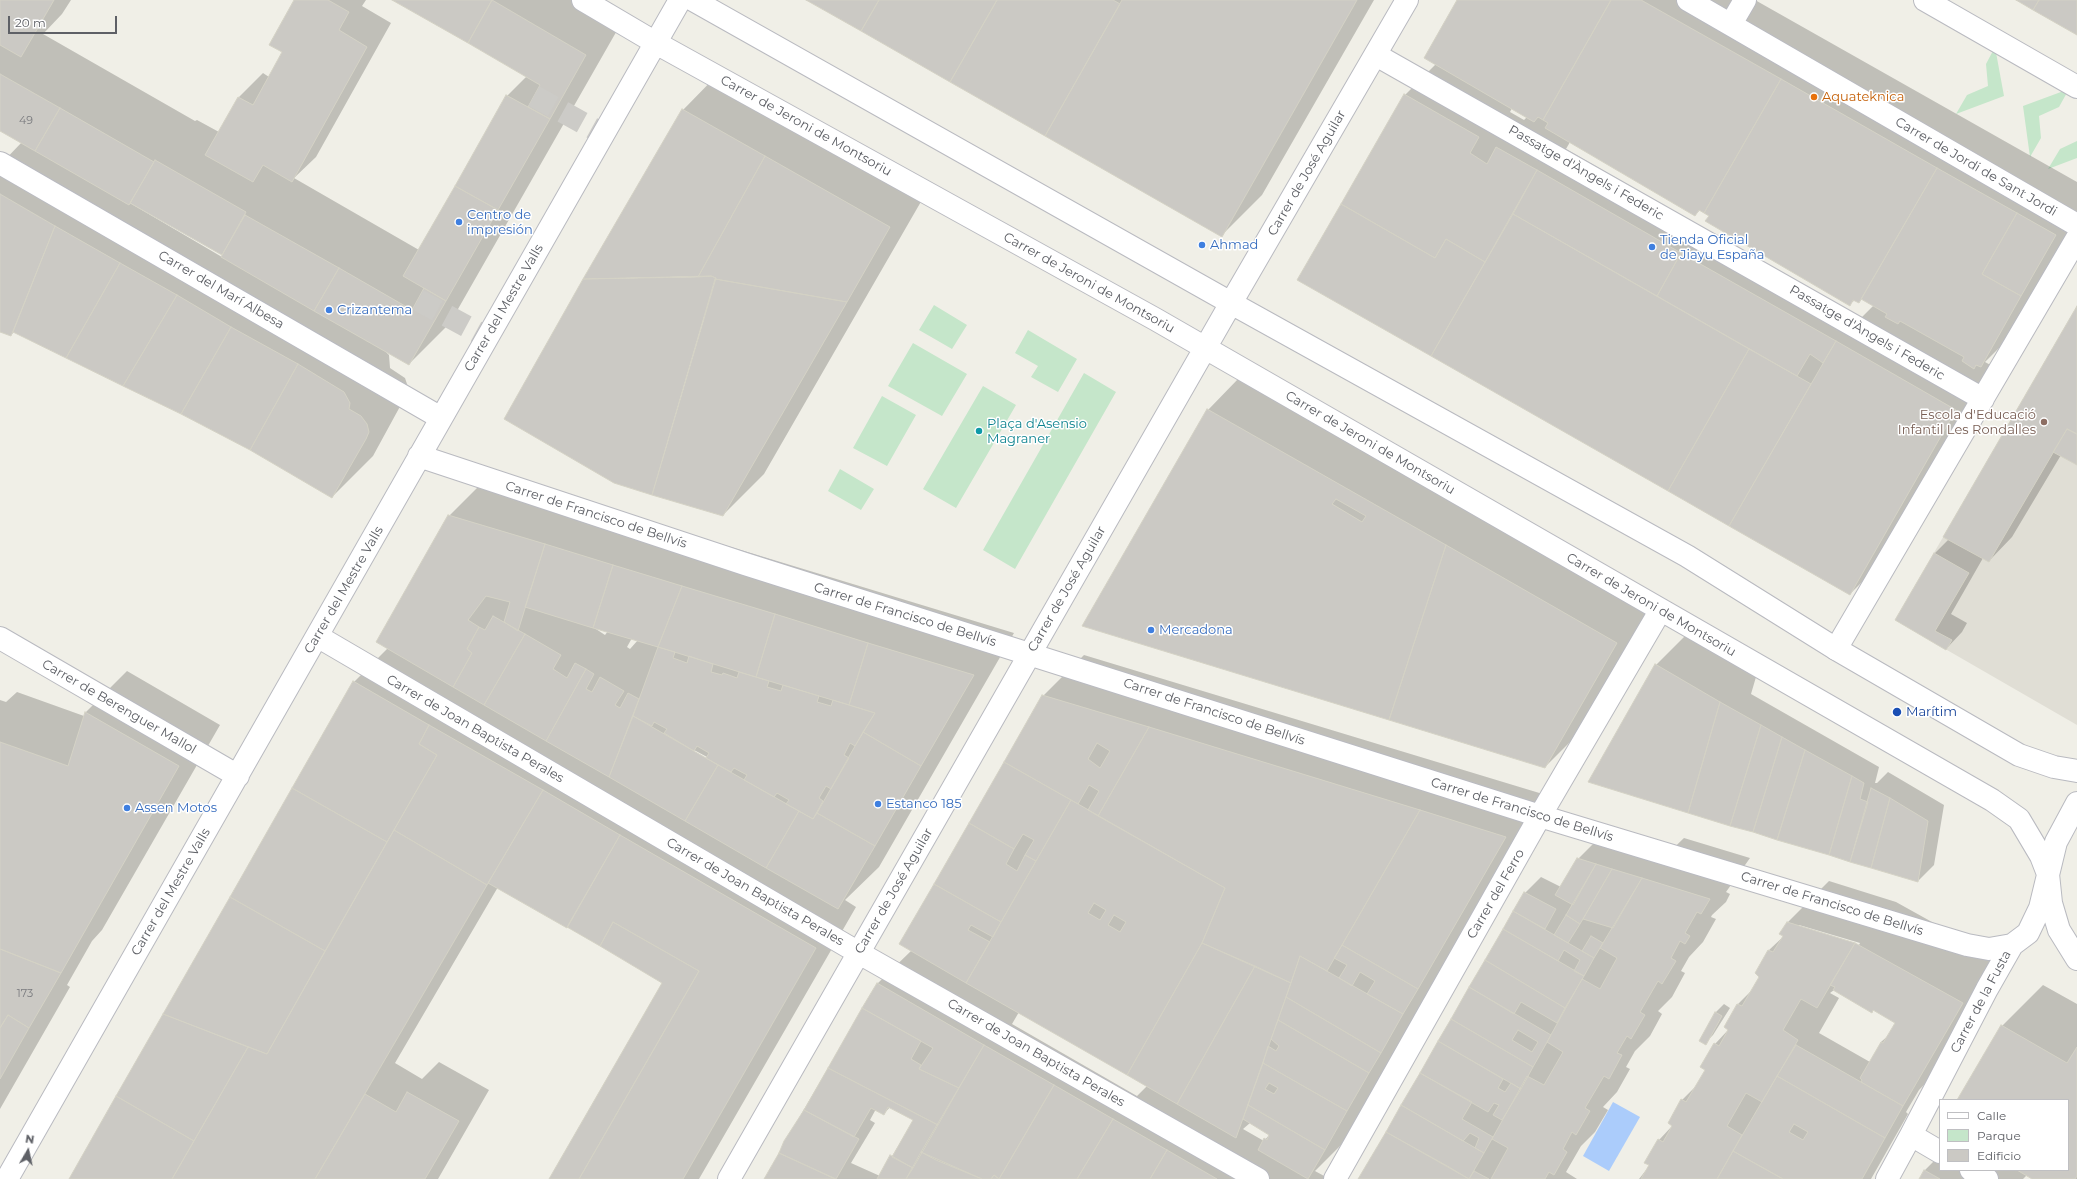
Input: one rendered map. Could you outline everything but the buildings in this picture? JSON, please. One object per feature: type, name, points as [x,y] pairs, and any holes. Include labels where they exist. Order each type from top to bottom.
[{"type":"street","name":"Carrer de Jeroni de Montsoriu","points":[[583,0],[656,43],[1206,348],[1660,611],[1992,800],[2019,819],[2041,856],[2048,874],[2052,903],[2059,930],[2077,959]]},
{"type":"street","name":"Carrer del Mestre Valls","points":[[7,1179],[680,0]]},
{"type":"street","points":[[693,0],[1230,303],[1687,556],[1836,649],[2019,754],[2054,767],[2077,771]]},
{"type":"street","name":"Carrer de José Aguilar","points":[[729,1179],[1206,348],[1230,303],[1407,0]]},
{"type":"street","name":"Carrer de Jordi de Sant Jordi","points":[[1688,0],[2077,225]]},
{"type":"street","points":[[1731,24],[1745,0]]},
{"type":"street","points":[[1925,0],[2077,86]]},
{"type":"street","name":"Passatge d'Àngels i Federic","points":[[1376,55],[1983,399]]},
{"type":"street","name":"Carrer del Marí Albesa","points":[[0,163],[441,418]]},
{"type":"street","points":[[1836,649],[2077,238]]},
{"type":"street","name":"Carrer de Francisco de Bellvís","points":[[419,456],[737,562],[1540,816],[1967,945],[1989,949],[2012,945]]},
{"type":"street","name":"Carrer del Ferro","points":[[1335,1179],[1540,816],[1660,611]]},
{"type":"street","name":"Carrer de Joan Baptista Perales","points":[[317,636],[859,953],[1258,1179]]},
{"type":"street","name":"Carrer de Berenguer Mallol","points":[[0,638],[238,776]]},
{"type":"street","name":"Carrer de la Fusta","points":[[1887,1179],[1987,989],[2012,945],[2028,933],[2040,908],[2056,842],[2077,803]]},
{"type":"street","points":[[1911,1135],[1939,1151]]},
{"type":"street","points":[[1973,1171],[1986,1179]]},
{"type":"shaded area","name":"Escola d'Educació Infantil Les Rondalles","points":[[2077,306],[2077,725],[1895,620]]},
{"type":"green space","points":[[1995,47],[2004,96],[1956,114],[1967,95],[1988,86],[1986,64]]},
{"type":"green space","points":[[2069,89],[2059,107],[2039,116],[2041,138],[2030,157],[2023,106]]},
{"type":"green space","points":[[2077,141],[2077,158],[2048,169],[2060,149]]},
{"type":"green space","points":[[934,305],[967,325],[952,349],[919,330]]},
{"type":"green space","points":[[1028,330],[1077,359],[1058,392],[1031,377],[1038,366],[1015,353]]},
{"type":"green space","points":[[913,343],[967,374],[942,416],[888,386]]},
{"type":"green space","points":[[1084,373],[1116,392],[1015,569],[983,550]]},
{"type":"green space","points":[[983,386],[1016,405],[956,508],[923,489]]},
{"type":"green space","points":[[882,396],[916,415],[887,466],[853,448]]},
{"type":"green space","points":[[840,469],[874,489],[861,510],[828,491]]},
{"type":"water","points":[[1613,1102],[1640,1117],[1609,1171],[1583,1156]]},
{"type":"tunnel","points":[[534,96],[603,134]]},
{"type":"tunnel","points":[[418,300],[488,338]]},
{"type":"place","name":"Aquateknica","points":[[1814,97]]},
{"type":"place","name":"Centro de impresión","points":[[459,222]]},
{"type":"place","name":"Ahmad","points":[[1202,245]]},
{"type":"place","name":"Tienda Oficial de Jiayu España","points":[[1652,247]]},
{"type":"place","name":"Crizantema","points":[[329,310]]},
{"type":"place","name":"Escola d'Educació Infantil Les Rondalles","points":[[2044,422]]},
{"type":"place","name":"Plaça d'Asensio Magraner","points":[[979,431]]},
{"type":"place","name":"Mercadona","points":[[1151,630]]},
{"type":"place","name":"Marítim","points":[[1897,712]]},
{"type":"place","name":"Estanco 185","points":[[878,804]]},
{"type":"place","name":"Assen Motos","points":[[127,808]]}]
